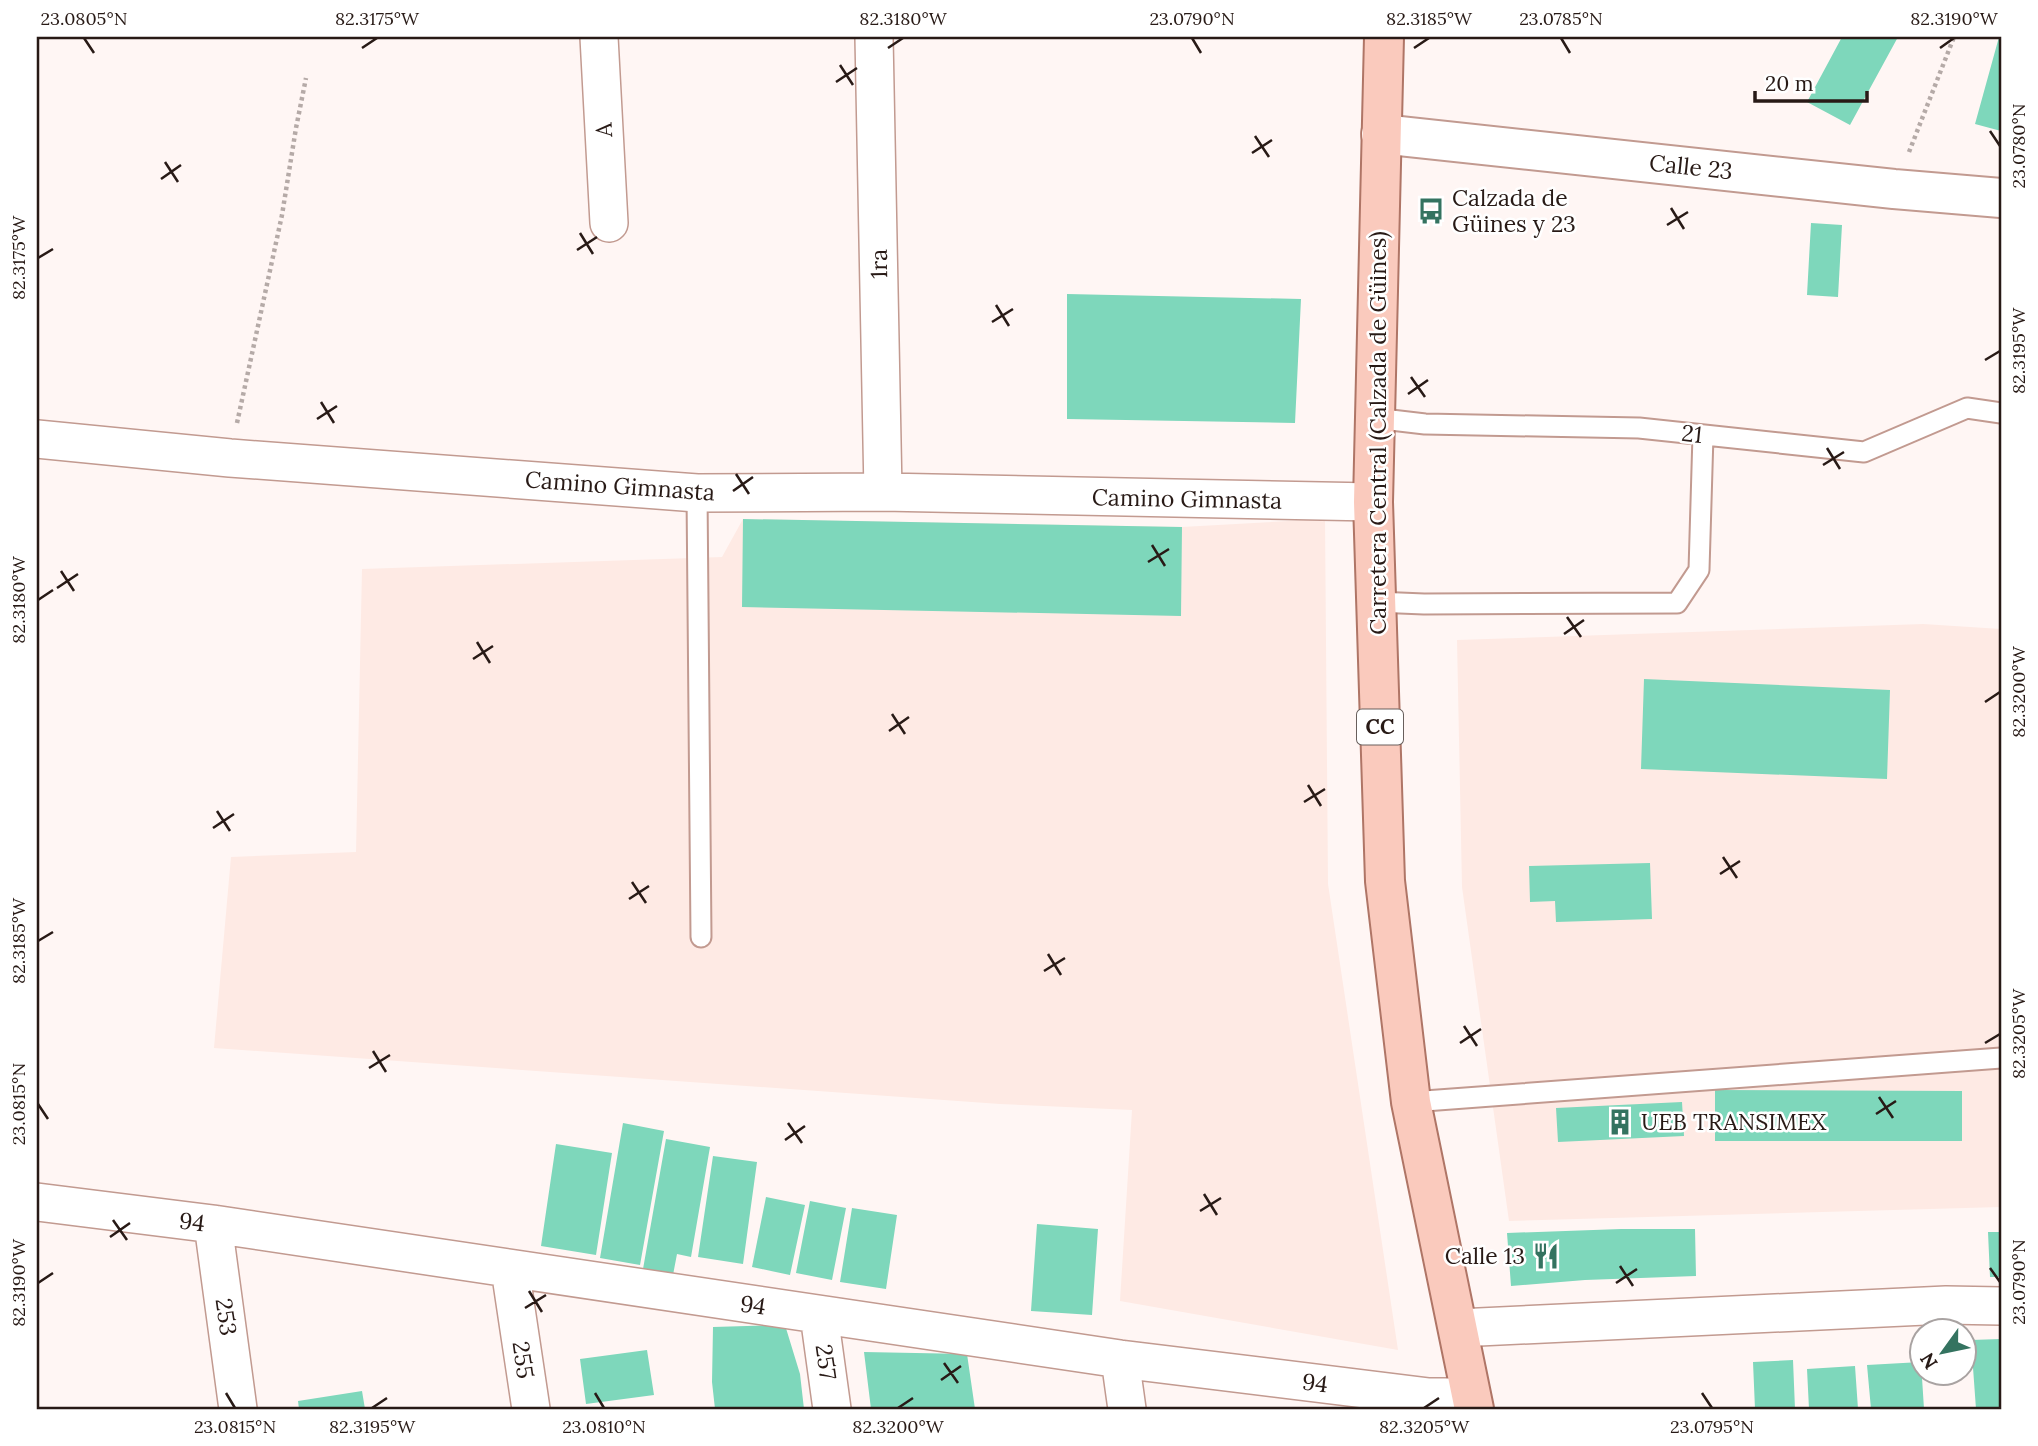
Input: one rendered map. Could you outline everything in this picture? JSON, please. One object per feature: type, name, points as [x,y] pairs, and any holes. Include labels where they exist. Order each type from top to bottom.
[{"type":"main road","name":"Carretera Central (Calzada de Güines)","points":[[1384,37],[1373,502],[1385,881],[1411,1102],[1473,1403]]},
{"type":"street","name":"A","points":[[599,37],[609,223]]},
{"type":"street","name":"1ra","points":[[874,37],[883,492]]},
{"type":"street","name":"Calle 23","points":[[1381,134],[2001,198]]},
{"type":"street","name":"Camino Gimnasta","points":[[37,439],[230,458],[696,494],[883,492],[1373,502]]},
{"type":"street","name":"94","points":[[37,1202],[213,1224],[1121,1359],[1473,1403]]},
{"type":"street","name":"253","points":[[213,1224],[239,1409]]},
{"type":"street","name":"255","points":[[510,1269],[530,1409]]},
{"type":"street","points":[[1458,1328],[1946,1305],[2001,1306]]},
{"type":"street","name":"257","points":[[819,1315],[832,1409]]},
{"type":"street","points":[[1121,1359],[1127,1409]]},
{"type":"lane","name":"21","points":[[1374,418],[1424,424],[1639,428],[1864,452],[1968,408],[2001,413]]},
{"type":"lane","points":[[1376,602],[1677,603],[1699,570],[1703,435]]},
{"type":"lane","points":[[696,494],[701,937]]},
{"type":"lane","points":[[1411,1102],[2001,1058]]},
{"type":"path","points":[[1894,189],[1954,37]]},
{"type":"path","points":[[230,458],[282,215],[306,78]]},
{"type":"shaded area","points":[[743,519],[1182,527],[1325,519],[1328,884],[1398,1350],[1120,1301],[1132,1110],[1000,1104],[214,1048],[231,857],[356,852],[362,569],[722,557]]},
{"type":"shaded area","points":[[1923,624],[2001,629],[2001,1207],[1509,1221],[1462,887],[1457,640]]},
{"type":"building","points":[[1842,37],[1898,37],[1850,125],[1807,102]]},
{"type":"building","points":[[2001,37],[2001,131],[1975,124]]},
{"type":"building","points":[[1811,223],[1842,225],[1838,297],[1807,295]]},
{"type":"building","points":[[1067,294],[1301,299],[1295,423],[1067,419]]},
{"type":"building","points":[[743,519],[1182,527],[1181,616],[742,607]]},
{"type":"building","points":[[1644,679],[1890,690],[1887,779],[1641,769]]},
{"type":"building","points":[[1650,863],[1652,919],[1556,922],[1555,901],[1530,902],[1529,866]]},
{"type":"building","points":[[1715,1090],[1962,1091],[1962,1141],[1715,1141]]},
{"type":"building","name":"UEB TRANSIMEX","points":[[1682,1102],[1684,1136],[1558,1142],[1556,1108]]},
{"type":"building","points":[[623,1123],[664,1131],[640,1265],[600,1258]]},
{"type":"building","points":[[666,1139],[710,1147],[691,1257],[677,1254],[673,1275],[643,1269]]},
{"type":"building","points":[[556,1144],[612,1153],[596,1255],[541,1246]]},
{"type":"building","points":[[713,1156],[757,1162],[743,1264],[698,1257]]},
{"type":"building","points":[[766,1197],[805,1205],[790,1275],[752,1267]]},
{"type":"building","points":[[810,1201],[846,1208],[832,1280],[796,1273]]},
{"type":"building","points":[[852,1208],[897,1215],[886,1289],[840,1282]]},
{"type":"building","points":[[1037,1224],[1098,1229],[1092,1315],[1031,1311]]},
{"type":"building","points":[[1695,1229],[1696,1276],[1511,1286],[1507,1233]]},
{"type":"building","points":[[1988,1232],[2001,1232],[2001,1277],[1990,1277]]},
{"type":"building","points":[[785,1325],[800,1374],[804,1409],[715,1409],[712,1382],[713,1327]]},
{"type":"building","points":[[2001,1339],[2001,1409],[1976,1409],[1974,1386],[1979,1386],[1979,1340]]},
{"type":"building","points":[[647,1350],[654,1395],[586,1404],[580,1359]]},
{"type":"building","points":[[864,1352],[967,1354],[975,1409],[871,1409]]},
{"type":"building","points":[[1793,1360],[1795,1409],[1755,1409],[1753,1362]]},
{"type":"building","points":[[1909,1363],[1909,1386],[1923,1386],[1924,1409],[1871,1409],[1867,1365]]},
{"type":"building","points":[[1855,1366],[1858,1409],[1809,1409],[1807,1369]]},
{"type":"building","points":[[362,1391],[365,1409],[299,1409],[298,1401]]},
{"type":"place","name":"Calzada de Güines y 23","points":[[1431,211]]},
{"type":"place","name":"UEB TRANSIMEX","points":[[1620,1122]]},
{"type":"place","name":"Calle 13","points":[[1546,1256]]}]
